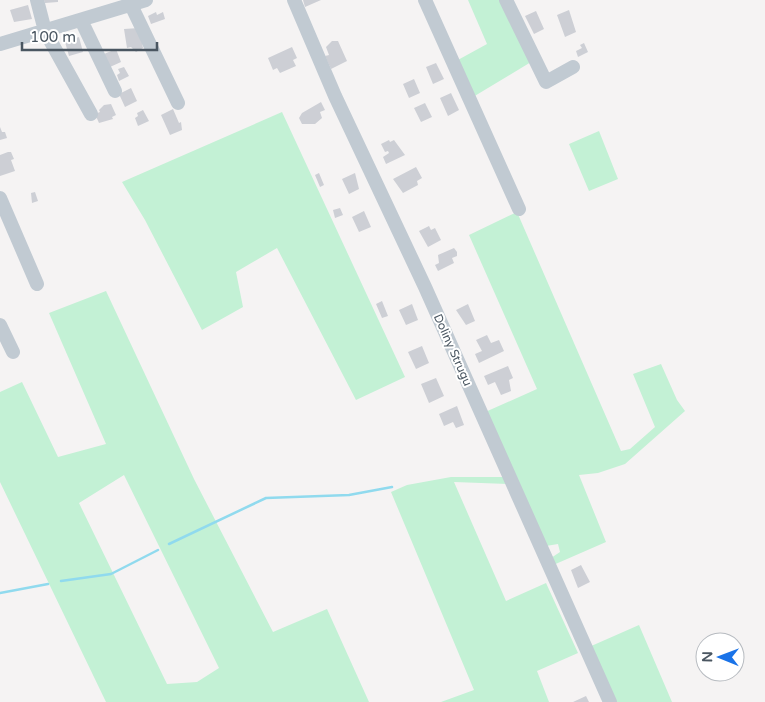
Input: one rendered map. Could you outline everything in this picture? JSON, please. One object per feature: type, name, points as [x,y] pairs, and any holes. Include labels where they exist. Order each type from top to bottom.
[{"type":"street","points":[[37,0],[45,30],[91,114]]},
{"type":"street","points":[[0,44],[146,0]]},
{"type":"street","name":"Doliny Strugu","points":[[294,0],[334,96],[425,287],[610,702]]},
{"type":"street","points":[[425,0],[519,209]]},
{"type":"street","points":[[506,0],[546,82],[573,67]]},
{"type":"street","points":[[131,5],[178,103]]},
{"type":"street","points":[[81,20],[115,91]]},
{"type":"street","points":[[0,198],[36,284]]},
{"type":"street","points":[[0,325],[13,352]]},
{"type":"green space","points":[[468,0],[502,0],[531,62],[473,97],[456,61],[487,44]]},
{"type":"green space","points":[[282,112],[405,377],[356,400],[277,248],[236,272],[243,307],[202,330],[145,220],[122,182]]},
{"type":"green space","points":[[599,131],[618,179],[589,191],[569,144]]},
{"type":"green space","points":[[517,212],[621,451],[630,449],[655,427],[633,374],[661,364],[677,400],[685,411],[625,464],[598,473],[579,475],[606,542],[551,566],[551,558],[560,552],[558,544],[546,546],[483,413],[537,389],[469,235]]},
{"type":"green space","points":[[106,291],[194,479],[273,632],[327,609],[369,702],[106,702],[0,482],[0,392],[22,382],[58,457],[106,444],[49,313]],"holes":[[[124,475],[219,668],[197,682],[167,684],[79,503]]]},
{"type":"green space","points":[[451,477],[504,477],[508,484],[454,482],[506,601],[546,583],[578,653],[537,671],[549,702],[441,702],[474,690],[391,492],[407,485]]},
{"type":"green space","points":[[639,625],[672,702],[614,702],[589,647]]},
{"type":"building","points":[[44,0],[58,0],[58,2],[45,3]]},
{"type":"building","points":[[303,0],[321,0],[305,7]]},
{"type":"building","points":[[28,5],[32,19],[14,22],[10,10]]},
{"type":"building","points":[[569,10],[576,32],[565,37],[557,15]]},
{"type":"building","points":[[536,11],[544,29],[534,34],[525,16]]},
{"type":"building","points":[[156,12],[157,15],[163,12],[165,19],[151,24],[148,16]]},
{"type":"building","points":[[139,28],[143,48],[136,52],[131,47],[127,48],[124,29]]},
{"type":"building","points":[[72,37],[73,39],[79,37],[83,52],[69,56],[65,42]]},
{"type":"building","points":[[332,41],[338,41],[347,61],[331,69],[325,56],[329,55],[326,47]]},
{"type":"building","points":[[584,43],[588,52],[578,57],[576,51],[582,48],[580,45]]},
{"type":"building","points":[[292,47],[297,58],[293,60],[296,66],[280,73],[277,68],[273,70],[268,58]]},
{"type":"building","points":[[116,49],[121,62],[110,67],[104,54]]},
{"type":"building","points":[[436,63],[444,79],[433,84],[426,67]]},
{"type":"building","points":[[124,67],[129,76],[119,81],[117,75],[120,73],[118,69]]},
{"type":"building","points":[[414,79],[420,93],[409,98],[403,84]]},
{"type":"building","points":[[131,88],[137,101],[125,107],[119,94]]},
{"type":"building","points":[[451,93],[459,110],[448,116],[440,98]]},
{"type":"building","points":[[321,102],[325,110],[320,112],[322,118],[315,124],[302,124],[299,118],[302,113]]},
{"type":"building","points":[[425,103],[432,117],[421,122],[414,108]]},
{"type":"building","points":[[111,104],[116,115],[112,117],[113,119],[99,123],[95,114],[100,112],[99,110],[104,105]]},
{"type":"building","points":[[173,109],[179,123],[181,122],[182,130],[170,135],[161,115]]},
{"type":"building","points":[[143,110],[149,121],[138,126],[135,118],[138,116],[137,113]]},
{"type":"building","points":[[0,127],[2,132],[5,132],[7,138],[0,140]]},
{"type":"building","points":[[389,140],[390,142],[394,140],[405,155],[386,164],[383,157],[389,153],[388,151],[385,152],[381,144]]},
{"type":"building","points":[[11,152],[14,159],[11,160],[15,171],[0,176],[0,155]]},
{"type":"building","points":[[416,167],[422,178],[417,181],[418,185],[403,193],[393,179]]},
{"type":"building","points":[[319,173],[324,185],[320,187],[315,175]]},
{"type":"building","points":[[355,173],[359,189],[349,194],[342,179]]},
{"type":"building","points":[[35,192],[38,201],[32,203],[31,193]]},
{"type":"building","points":[[340,208],[343,215],[335,218],[333,210]]},
{"type":"building","points":[[364,211],[371,227],[359,232],[352,217]]},
{"type":"building","points":[[429,226],[431,230],[435,228],[441,240],[428,247],[419,231]]},
{"type":"building","points":[[454,248],[457,256],[452,258],[454,263],[438,271],[435,265],[439,263],[438,255]]},
{"type":"building","points":[[382,301],[388,316],[382,318],[376,304]]},
{"type":"building","points":[[412,304],[418,320],[406,325],[399,310]]},
{"type":"building","points":[[468,304],[475,321],[466,325],[456,310]]},
{"type":"building","points":[[487,335],[491,343],[499,340],[504,351],[479,363],[475,354],[482,351],[476,340]]},
{"type":"building","points":[[422,346],[429,363],[416,369],[408,352]]},
{"type":"building","points":[[508,366],[513,378],[509,380],[511,391],[501,395],[495,382],[488,385],[484,376]]},
{"type":"building","points":[[436,378],[444,396],[429,403],[421,384]]},
{"type":"building","points":[[457,406],[464,425],[456,428],[453,422],[444,426],[439,414]]},
{"type":"building","points":[[581,565],[590,582],[578,588],[571,570]]},
{"type":"building","points":[[586,696],[589,702],[573,702]]},
{"type":"waterway","points":[[169,544],[266,498],[349,495],[392,487]]},
{"type":"waterway","points":[[61,581],[111,574],[158,550]]},
{"type":"waterway","points":[[0,593],[48,584]]}]
